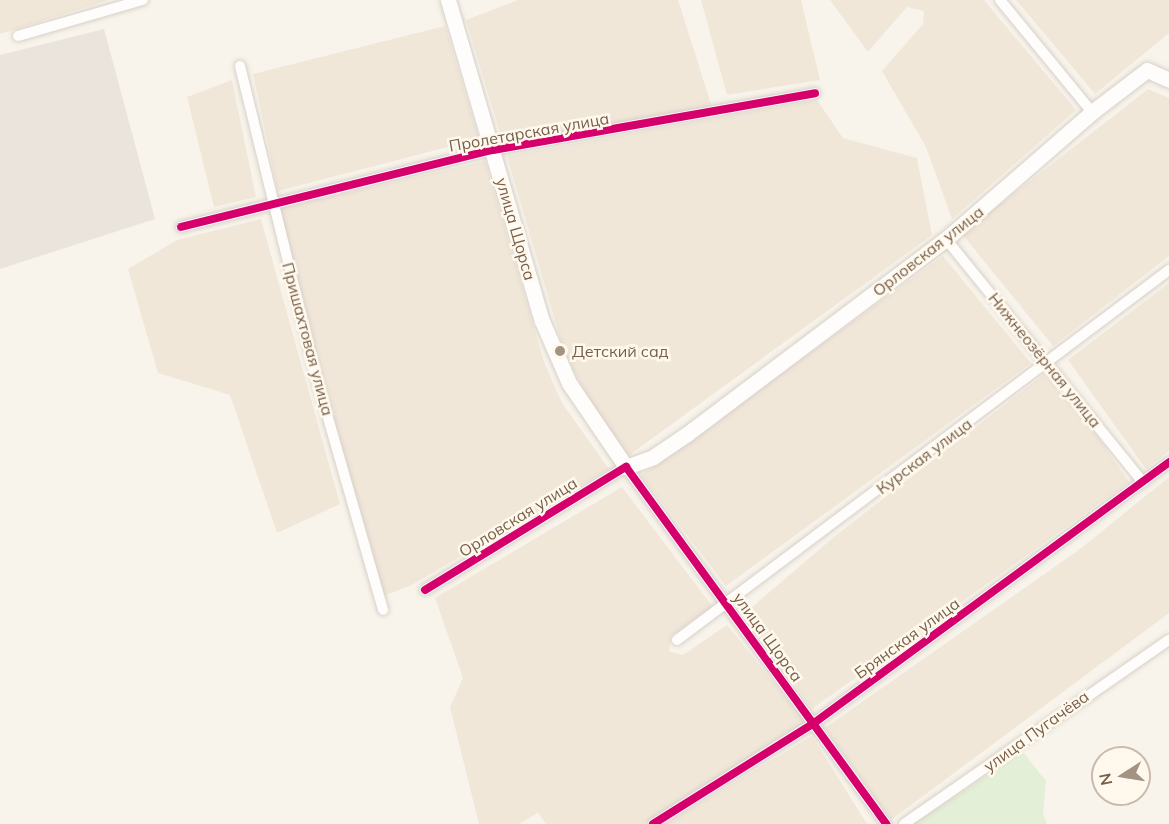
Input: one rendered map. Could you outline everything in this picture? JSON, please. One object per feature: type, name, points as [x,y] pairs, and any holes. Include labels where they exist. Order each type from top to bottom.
[{"type":"main road","name":"улица Щорса","points":[[448,0],[554,353],[626,467]]},
{"type":"main road","name":"Орловская улица","points":[[626,467],[653,457],[687,434],[946,238],[1092,112],[1147,70],[1169,80]]},
{"type":"street","points":[[18,36],[143,0]]},
{"type":"street","points":[[1000,0],[1092,112]]},
{"type":"street","name":"Пришахтовая улица","points":[[240,66],[318,383],[383,610]]},
{"type":"street","name":"Пролетарская улица","points":[[181,227],[494,150],[815,93]]},
{"type":"street","name":"Нижнеозёрная улица","points":[[946,238],[1143,482]]},
{"type":"street","name":"Курская улица","points":[[677,640],[1169,270]]},
{"type":"street","name":"Брянская улица","points":[[653,824],[814,723],[1169,462]]},
{"type":"street","name":"Орловская улица","points":[[425,590],[626,467]]},
{"type":"street","name":"улица Щорса","points":[[626,467],[886,824]]},
{"type":"street","name":"улица Пугачёва","points":[[904,824],[1169,640]]},
{"type":"shaded area","points":[[0,0],[109,0],[0,34]]},
{"type":"shaded area","points":[[518,0],[678,0],[712,107],[505,149],[466,20]]},
{"type":"shaded area","points":[[701,0],[801,0],[820,80],[727,95]]},
{"type":"shaded area","points":[[830,0],[984,0],[1076,110],[952,219],[926,147],[882,71],[923,24],[924,11],[907,7],[868,52]]},
{"type":"shaded area","points":[[1016,0],[1169,0],[1169,33],[1095,94]]},
{"type":"shaded area","points":[[445,26],[479,139],[278,191],[253,74]]},
{"type":"shaded area","points":[[104,29],[155,219],[0,269],[0,55]]},
{"type":"shaded area","points":[[232,80],[256,197],[214,207],[187,97]]},
{"type":"shaded area","points":[[1148,89],[1169,98],[1169,256],[1053,346],[962,234]]},
{"type":"shaded area","points":[[817,100],[843,138],[917,158],[932,235],[628,456],[598,416],[565,354],[507,156]]},
{"type":"shaded area","points":[[485,161],[544,362],[562,403],[609,469],[410,586],[383,596],[273,210]]},
{"type":"shaded area","points":[[261,219],[340,504],[277,533],[230,395],[158,373],[128,269],[177,240]]},
{"type":"shaded area","points":[[943,256],[1031,363],[726,586],[641,475]]},
{"type":"shaded area","points":[[1169,283],[1169,451],[1146,469],[1068,360]]},
{"type":"shaded area","points":[[1051,369],[1129,482],[812,709],[745,613],[835,536]]},
{"type":"shaded area","points":[[1169,477],[1169,613],[891,820],[825,728],[1080,549]]},
{"type":"shaded area","points":[[622,487],[713,607],[671,636],[669,651],[683,655],[727,625],[806,722],[644,824],[546,824],[538,813],[519,824],[479,824],[450,707],[463,678],[435,598]]},
{"type":"shaded area","points":[[812,736],[867,824],[665,824]]},
{"type":"green space","points":[[1023,752],[1046,781],[1043,813],[1047,824],[912,824]]},
{"type":"cycle path","points":[[181,227],[493,150],[815,93]]},
{"type":"cycle path","points":[[653,824],[814,723],[1169,462]]},
{"type":"cycle path","points":[[425,590],[626,467],[886,824]]},
{"type":"place","name":"Детский сад","points":[[560,351]]}]
